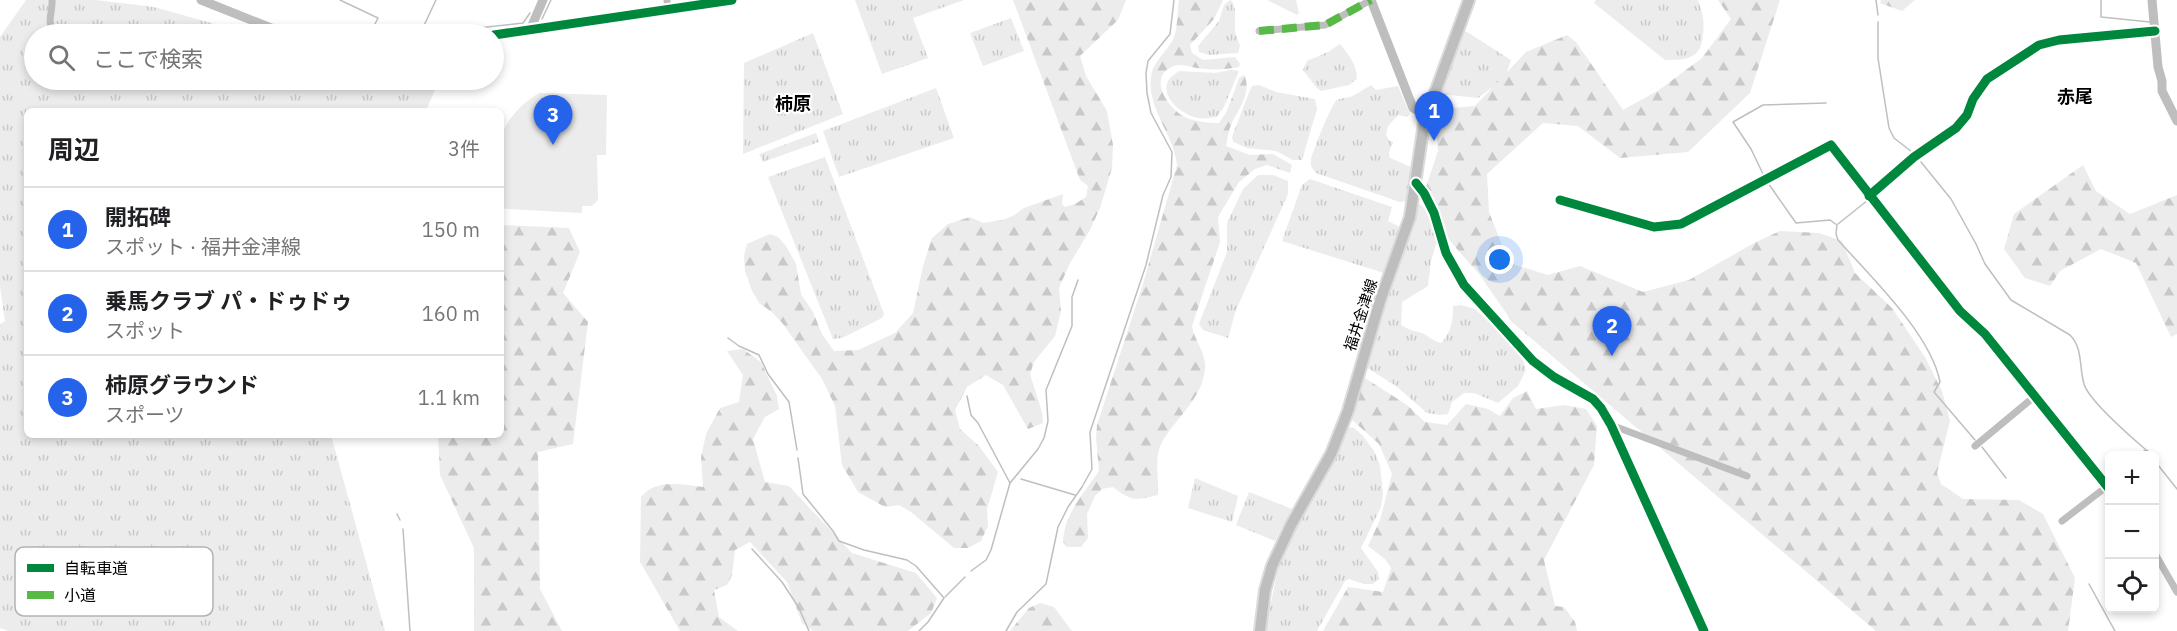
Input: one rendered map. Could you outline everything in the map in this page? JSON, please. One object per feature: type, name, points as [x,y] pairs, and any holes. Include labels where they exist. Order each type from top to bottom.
[{"type":"main road","name":"福井金津線","points":[[1260,631],[1265,590],[1272,566],[1291,525],[1331,454],[1345,420],[1380,301],[1407,227],[1416,183],[1423,125],[1469,0]]},
{"type":"street","points":[[201,0],[261,24]]},
{"type":"street","points":[[530,30],[543,0]]},
{"type":"street","points":[[504,34],[667,5],[732,0]]},
{"type":"street","points":[[1259,31],[1325,25],[1371,0],[1413,108],[1426,116]]},
{"type":"street","points":[[2152,0],[2162,91],[2177,121]]},
{"type":"street","points":[[50,24],[52,2]]},
{"type":"street","points":[[1869,196],[1914,157],[1956,128],[1967,115],[1973,99],[1987,79],[2039,45],[2058,40],[2155,31]]},
{"type":"street","points":[[1560,201],[1654,227],[1681,224],[1831,146],[1960,310],[1985,334],[2105,483]]},
{"type":"street","points":[[1416,183],[1434,213],[1446,254],[1464,285],[1533,361],[1554,377],[1593,399],[1601,408],[1611,425],[1704,631]]},
{"type":"street","points":[[1975,446],[2035,396]]},
{"type":"street","points":[[1611,425],[1747,476]]},
{"type":"street","points":[[2062,521],[2105,489]]},
{"type":"street","points":[[2158,559],[2177,592]]},
{"type":"green space","points":[[26,0],[96,0],[154,7],[215,24],[24,24],[24,90],[435,90],[427,108],[24,108],[24,438],[332,438],[385,631],[8,631],[0,628],[0,324],[5,321],[0,287],[0,37]]},
{"type":"green space","points":[[855,0],[964,0],[913,18],[928,58],[882,74]]},
{"type":"green space","points":[[1013,0],[1126,0],[1118,20],[1080,56],[1086,76],[1107,111],[1113,145],[1112,168],[1100,208],[1059,288],[1061,311],[1055,336],[1034,362],[1030,374],[1042,412],[1043,423],[1028,429],[1003,385],[986,375],[967,387],[955,410],[960,429],[979,446],[998,472],[987,509],[988,526],[981,541],[968,548],[954,548],[911,512],[899,505],[885,507],[858,492],[842,465],[835,406],[822,379],[783,324],[759,303],[745,271],[744,256],[747,244],[770,234],[778,237],[796,264],[801,294],[813,312],[822,334],[834,351],[858,350],[895,333],[913,313],[923,266],[932,238],[948,224],[970,217],[983,223],[1002,220],[1024,208],[1063,194],[1062,204],[1065,207],[1086,197],[1088,186],[1080,180]]},
{"type":"green space","points":[[1179,0],[1223,0],[1214,19],[1190,45],[1192,53],[1203,60],[1235,57],[1240,64],[1239,67],[1228,69],[1174,66],[1162,77],[1161,85],[1167,101],[1187,118],[1219,123],[1227,111],[1239,78],[1244,75],[1245,97],[1231,125],[1226,146],[1250,155],[1273,154],[1292,165],[1290,173],[1267,165],[1255,169],[1239,182],[1218,217],[1220,242],[1192,326],[1204,358],[1203,380],[1199,390],[1161,444],[1157,463],[1158,495],[1134,498],[1124,495],[1113,487],[1102,489],[1095,496],[1087,514],[1088,538],[1081,547],[1067,547],[1063,542],[1067,522],[1076,504],[1099,471],[1097,425],[1143,284],[1177,165],[1171,143],[1153,100],[1151,77],[1152,71],[1174,37]]},
{"type":"green space","points":[[1230,0],[1235,9],[1235,32],[1240,46],[1238,53],[1209,55],[1199,52],[1198,46],[1219,21],[1224,5]]},
{"type":"green space","points":[[1267,0],[1296,0],[1299,13],[1297,15]]},
{"type":"green space","points":[[1596,0],[1698,0],[1704,25],[1700,47],[1689,58],[1665,60],[1594,3]]},
{"type":"green space","points":[[1718,0],[1780,0],[1750,93],[1688,152],[1620,158],[1578,126],[1543,123],[1487,174],[1489,212],[1509,263],[1548,275],[1580,266],[1643,292],[1689,280],[1780,231],[1819,233],[1842,241],[1855,273],[1892,308],[1925,357],[1942,391],[1950,421],[1937,473],[1941,484],[1963,499],[2019,500],[2043,514],[2075,578],[2068,631],[1876,631],[1513,323],[1479,274],[1449,240],[1443,219],[1426,187],[1438,151],[1436,128],[1442,109],[1475,106],[1526,52],[1567,35],[1576,42],[1623,110],[1659,90],[1702,58],[1731,19]]},
{"type":"green space","points":[[1881,0],[1915,0],[1902,11],[1880,3]]},
{"type":"green space","points":[[1011,18],[1024,51],[983,66],[970,33]]},
{"type":"green space","points":[[1464,32],[1511,60],[1505,78],[1478,98],[1440,94]]},
{"type":"green space","points":[[813,33],[843,114],[743,154],[744,63]]},
{"type":"green space","points":[[1340,44],[1354,65],[1357,79],[1349,85],[1321,91],[1303,70],[1307,61]]},
{"type":"green space","points":[[1179,71],[1215,73],[1239,71],[1224,107],[1217,117],[1192,116],[1174,105],[1167,94],[1168,81]]},
{"type":"green space","points":[[1259,85],[1276,92],[1315,99],[1317,109],[1302,160],[1293,160],[1276,151],[1247,148],[1233,142],[1232,137],[1250,90],[1252,86]]},
{"type":"green space","points":[[1371,85],[1376,90],[1398,86],[1410,114],[1407,117],[1398,115],[1388,126],[1386,135],[1393,142],[1389,153],[1390,158],[1411,167],[1407,201],[1400,202],[1316,173],[1311,165],[1315,148],[1334,103]]},
{"type":"green space","points":[[936,88],[954,138],[839,177],[823,131]]},
{"type":"green space","points":[[539,93],[607,95],[606,155],[597,155],[598,200],[592,206],[582,206],[582,213],[504,208],[504,129],[517,111]]},
{"type":"green space","points":[[816,133],[819,142],[763,162],[759,154]]},
{"type":"green space","points":[[825,157],[884,314],[882,318],[842,338],[833,339],[768,177]]},
{"type":"green space","points":[[2083,165],[2096,191],[2130,214],[2177,195],[2177,334],[2171,337],[2136,263],[2101,249],[2060,271],[2050,286],[2025,278],[2004,249],[2014,214]]},
{"type":"green space","points":[[1258,175],[1273,175],[1288,181],[1288,194],[1236,310],[1228,338],[1203,330],[1199,324],[1227,252],[1227,223],[1243,189]]},
{"type":"green space","points":[[1310,179],[1392,207],[1388,221],[1400,227],[1384,273],[1282,241],[1302,185]]},
{"type":"green space","points":[[1420,204],[1430,214],[1437,241],[1431,261],[1428,286],[1402,302],[1401,325],[1441,343],[1451,326],[1453,306],[1461,305],[1475,309],[1505,337],[1523,360],[1526,370],[1518,386],[1498,403],[1474,393],[1464,393],[1452,402],[1448,414],[1427,413],[1396,386],[1366,367],[1378,322],[1416,207]]},
{"type":"green space","points":[[504,225],[569,228],[580,252],[563,293],[588,322],[573,444],[538,452],[540,589],[562,631],[474,631],[474,548],[440,475],[438,438],[504,438]]},
{"type":"green space","points":[[743,349],[761,362],[777,396],[779,409],[765,417],[753,439],[765,482],[789,486],[852,553],[916,573],[937,598],[931,613],[908,631],[813,631],[802,623],[787,582],[750,542],[735,550],[732,575],[727,585],[714,590],[719,617],[738,631],[680,631],[640,562],[641,497],[654,487],[662,485],[703,487],[701,457],[706,434],[720,408],[739,402],[743,375],[727,351]]},
{"type":"green space","points":[[1365,378],[1407,405],[1425,422],[1447,425],[1466,404],[1488,409],[1500,416],[1513,398],[1527,391],[1536,409],[1564,405],[1586,409],[1597,426],[1594,465],[1544,560],[1555,606],[1564,607],[1575,622],[1577,631],[1323,631],[1348,587],[1383,592],[1391,568],[1385,559],[1368,546],[1380,520],[1392,474],[1379,444],[1351,419]]},
{"type":"green space","points":[[1348,427],[1354,428],[1363,436],[1374,451],[1380,465],[1383,494],[1381,507],[1361,548],[1378,572],[1379,579],[1373,584],[1364,584],[1349,579],[1345,581],[1317,631],[1265,631],[1280,560],[1293,530],[1338,453]]},
{"type":"green space","points":[[1195,478],[1238,496],[1232,522],[1188,508]]},
{"type":"green space","points":[[1249,492],[1292,509],[1275,541],[1236,525]]},
{"type":"green space","points":[[1040,603],[1054,607],[1072,631],[1010,631],[1029,608]]},
{"type":"waterway","points":[[340,0],[378,18],[375,24]]},
{"type":"waterway","points":[[425,24],[436,0]]},
{"type":"waterway","points":[[542,19],[551,0]]},
{"type":"waterway","points":[[1006,631],[1017,612],[1046,584],[1058,527],[1092,469],[1090,432],[1146,265],[1163,195],[1171,177],[1172,152],[1151,113],[1146,73],[1148,61],[1170,34],[1174,0]]},
{"type":"waterway","points":[[1876,0],[1878,15]]},
{"type":"waterway","points":[[2101,0],[2101,17],[2150,22]]},
{"type":"waterway","points":[[504,25],[523,23],[530,13]]},
{"type":"waterway","points":[[1878,22],[1878,58],[1889,128],[1894,138],[1912,152]]},
{"type":"waterway","points":[[1764,176],[1751,149],[1733,122],[1763,105],[1826,103]]},
{"type":"waterway","points":[[1921,162],[1951,199],[1985,264],[2011,300],[2070,335],[2077,346],[2082,378],[2087,391],[2111,418],[2145,449]]},
{"type":"waterway","points":[[1768,183],[1796,223],[1830,220],[1837,225],[1838,240],[1898,306],[1925,345],[1940,382],[1934,392],[1975,440]]},
{"type":"waterway","points":[[1838,224],[1868,200]]},
{"type":"waterway","points":[[1010,483],[1038,449],[1044,438],[1048,421],[1046,390],[1072,326],[1072,297],[1078,280]]},
{"type":"waterway","points":[[728,338],[759,355],[768,374],[789,402],[797,450]]},
{"type":"waterway","points":[[967,396],[971,415],[978,423],[1010,483],[991,550],[986,560],[971,571]]},
{"type":"waterway","points":[[1982,447],[2006,478]]},
{"type":"waterway","points":[[798,458],[803,494],[839,541],[864,550],[907,560],[916,566],[944,598],[919,631]]},
{"type":"waterway","points":[[2159,466],[2177,489]]},
{"type":"waterway","points":[[1021,479],[1075,495]]},
{"type":"waterway","points":[[397,514],[400,520]]},
{"type":"waterway","points":[[403,529],[410,631]]},
{"type":"waterway","points":[[752,549],[782,582],[799,608],[809,631]]},
{"type":"waterway","points":[[945,597],[965,577]]},
{"type":"waterway","points":[[2089,584],[2115,631]]},
{"type":"marked path","points":[[1259,31],[1325,25],[1371,0]]},
{"type":"cycle path","points":[[504,34],[732,0]]},
{"type":"cycle path","points":[[1869,196],[1914,157],[1956,128],[1967,115],[1973,99],[1987,79],[2039,45],[2059,40],[2155,31]]},
{"type":"cycle path","points":[[1560,200],[1654,227],[1681,224],[1831,145],[1960,311],[1985,334],[2105,484]]},
{"type":"cycle path","points":[[1416,183],[1434,213],[1446,253],[1464,285],[1533,361],[1554,377],[1593,399],[1601,408],[1611,425],[1704,631]]},
{"type":"place","name":"開拓碑","points":[[1434,141]]},
{"type":"place","name":"柿原グラウンド","points":[[553,145]]},
{"type":"place","name":"乗馬クラブ パ・ドゥドゥ","points":[[1612,356]]},
{"type":"district","name":"赤尾","points":[[2075,97]]},
{"type":"district","name":"柿原","points":[[793,104]]}]
